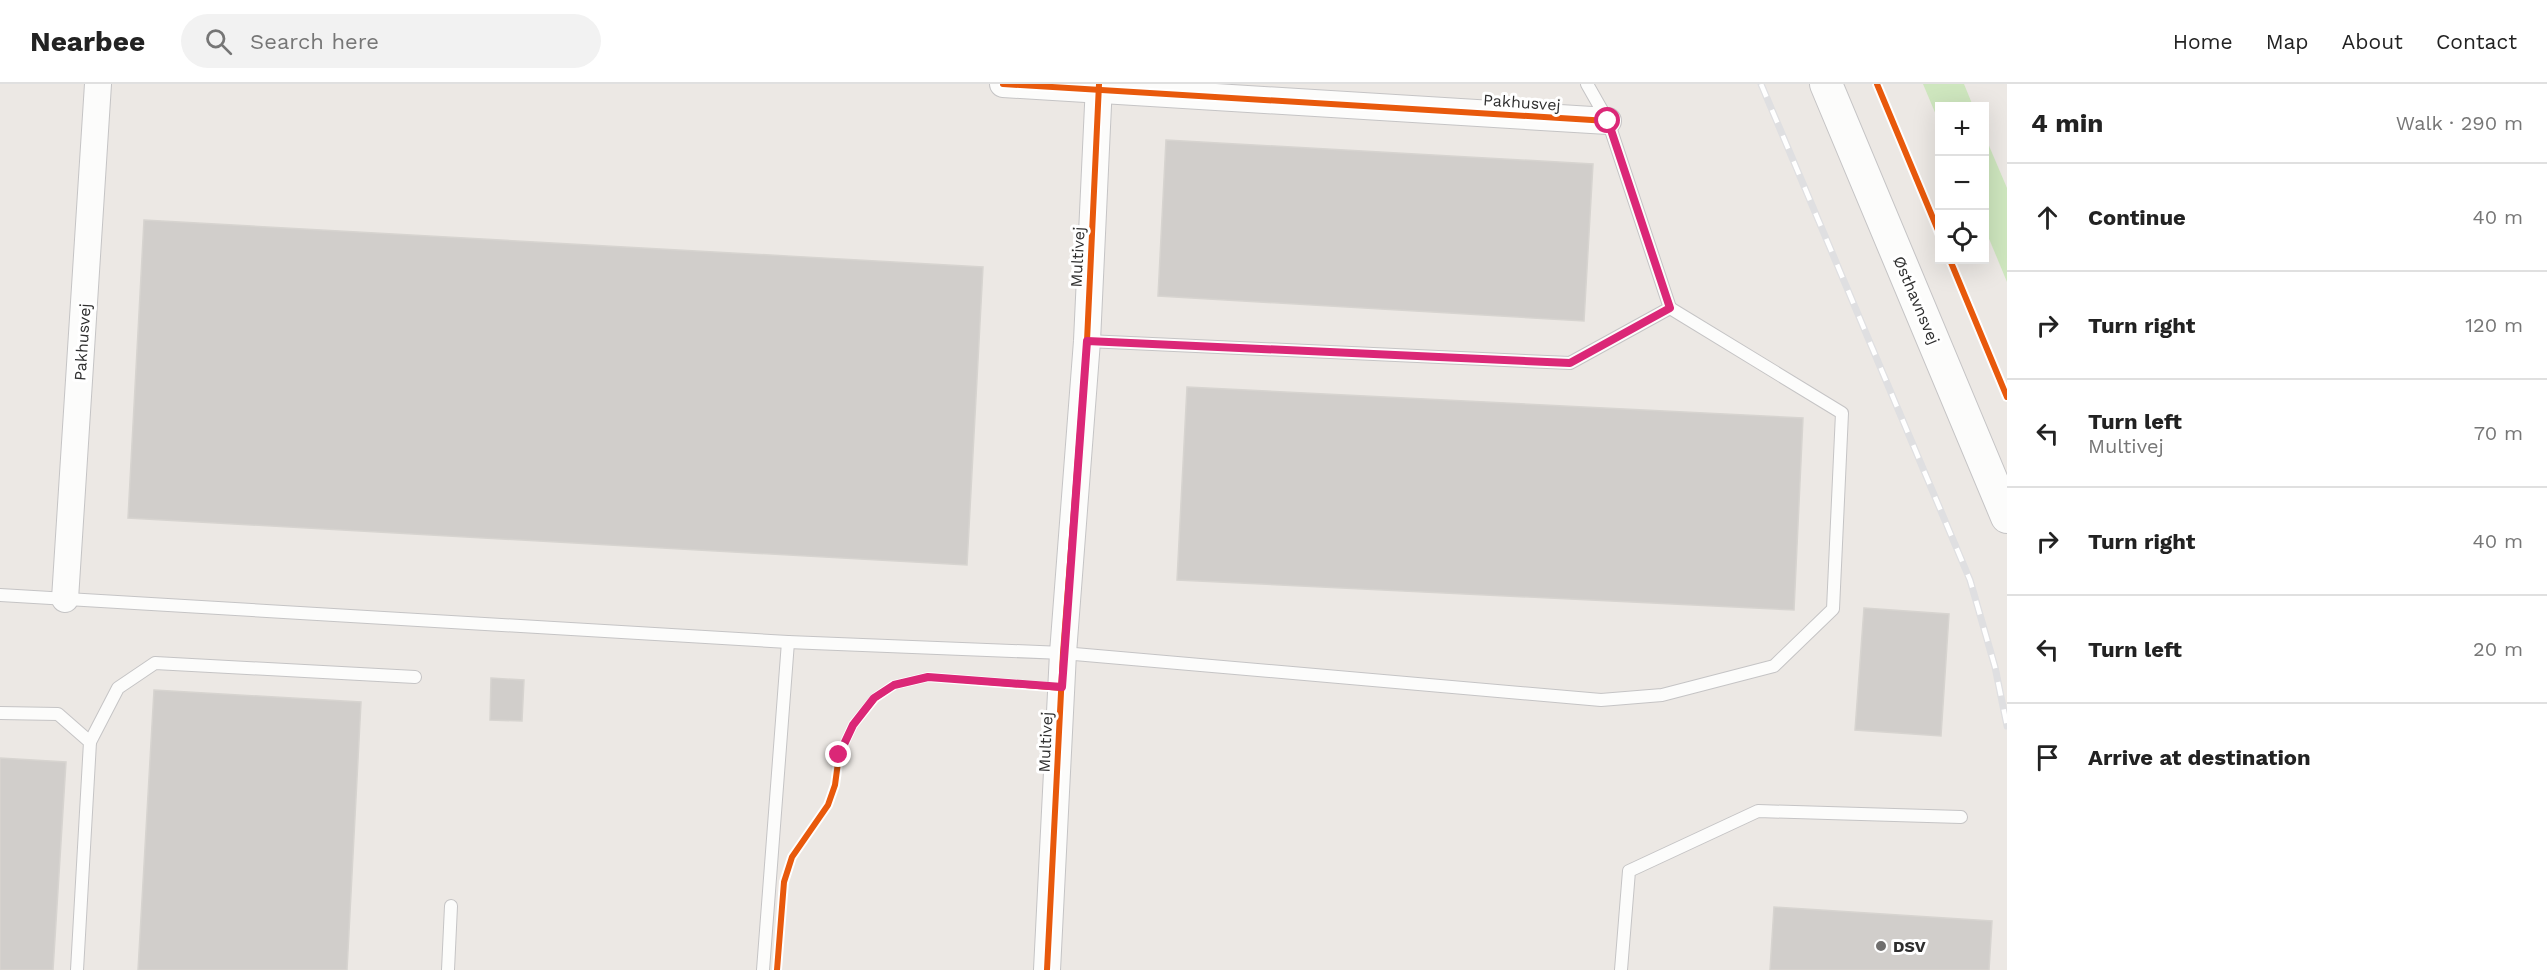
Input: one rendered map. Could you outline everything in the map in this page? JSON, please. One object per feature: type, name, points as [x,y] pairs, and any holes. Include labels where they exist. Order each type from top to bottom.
[{"type":"street","name":"Pakhusvej","points":[[65,599],[98,84]]},
{"type":"street","name":"Pakhusvej","points":[[1003,84],[1099,87],[1608,121]]},
{"type":"street","name":"Østhavnsvej","points":[[1826,84],[2007,517]]},
{"type":"street","name":"Multivej","points":[[1047,970],[1063,652],[1087,341],[1099,87]]},
{"type":"lane","points":[[0,595],[788,642],[1063,652],[1601,700],[1662,696],[1774,666],[1833,609],[1842,413],[1670,308],[1608,121],[1587,84]]},
{"type":"lane","points":[[1087,341],[1570,363],[1670,308]]},
{"type":"lane","points":[[763,970],[788,642]]},
{"type":"lane","points":[[77,970],[90,742],[118,688],[155,663],[416,677]]},
{"type":"lane","points":[[0,713],[58,714],[90,742]]},
{"type":"lane","points":[[1621,970],[1629,871],[1758,812],[1961,817]]},
{"type":"lane","points":[[448,970],[451,906]]},
{"type":"green space","points":[[1923,84],[1964,84],[1971,102],[1935,102],[1935,112]]},
{"type":"green space","points":[[1989,146],[2007,188],[2007,282],[1989,239]]},
{"type":"building","points":[[1166,140],[1593,164],[1584,321],[1158,296]]},
{"type":"building","points":[[144,220],[983,267],[967,565],[128,518]]},
{"type":"building","points":[[1187,387],[1803,418],[1794,610],[1177,580]]},
{"type":"building","points":[[1864,608],[1949,614],[1941,736],[1855,730]]},
{"type":"building","points":[[491,678],[524,680],[522,721],[490,720]]},
{"type":"building","points":[[154,690],[361,702],[347,970],[138,970]]},
{"type":"building","points":[[0,758],[66,762],[53,970],[0,970]]},
{"type":"building","name":"DSV","points":[[1774,907],[1992,921],[1989,970],[1770,970]]},
{"type":"railway","points":[[1761,84],[1970,580],[1995,667],[2007,726]]},
{"type":"cycle path","points":[[1003,84],[1608,121]]},
{"type":"cycle path","points":[[1047,970],[1063,653],[1087,341],[1099,84]]},
{"type":"cycle path","points":[[1877,84],[1935,223]]},
{"type":"cycle path","points":[[1952,264],[2007,397]]},
{"type":"cycle path","points":[[777,970],[784,882],[792,857],[828,805],[835,785],[839,755],[853,725],[875,698],[894,685],[928,677],[1062,688]]},
{"type":"place","name":"DSV","points":[[1881,946]]},
{"type":"route","points":[[839,755],[853,725],[874,698],[894,685],[928,677],[1062,687],[1087,341],[1570,363],[1670,308],[1608,121]]}]
